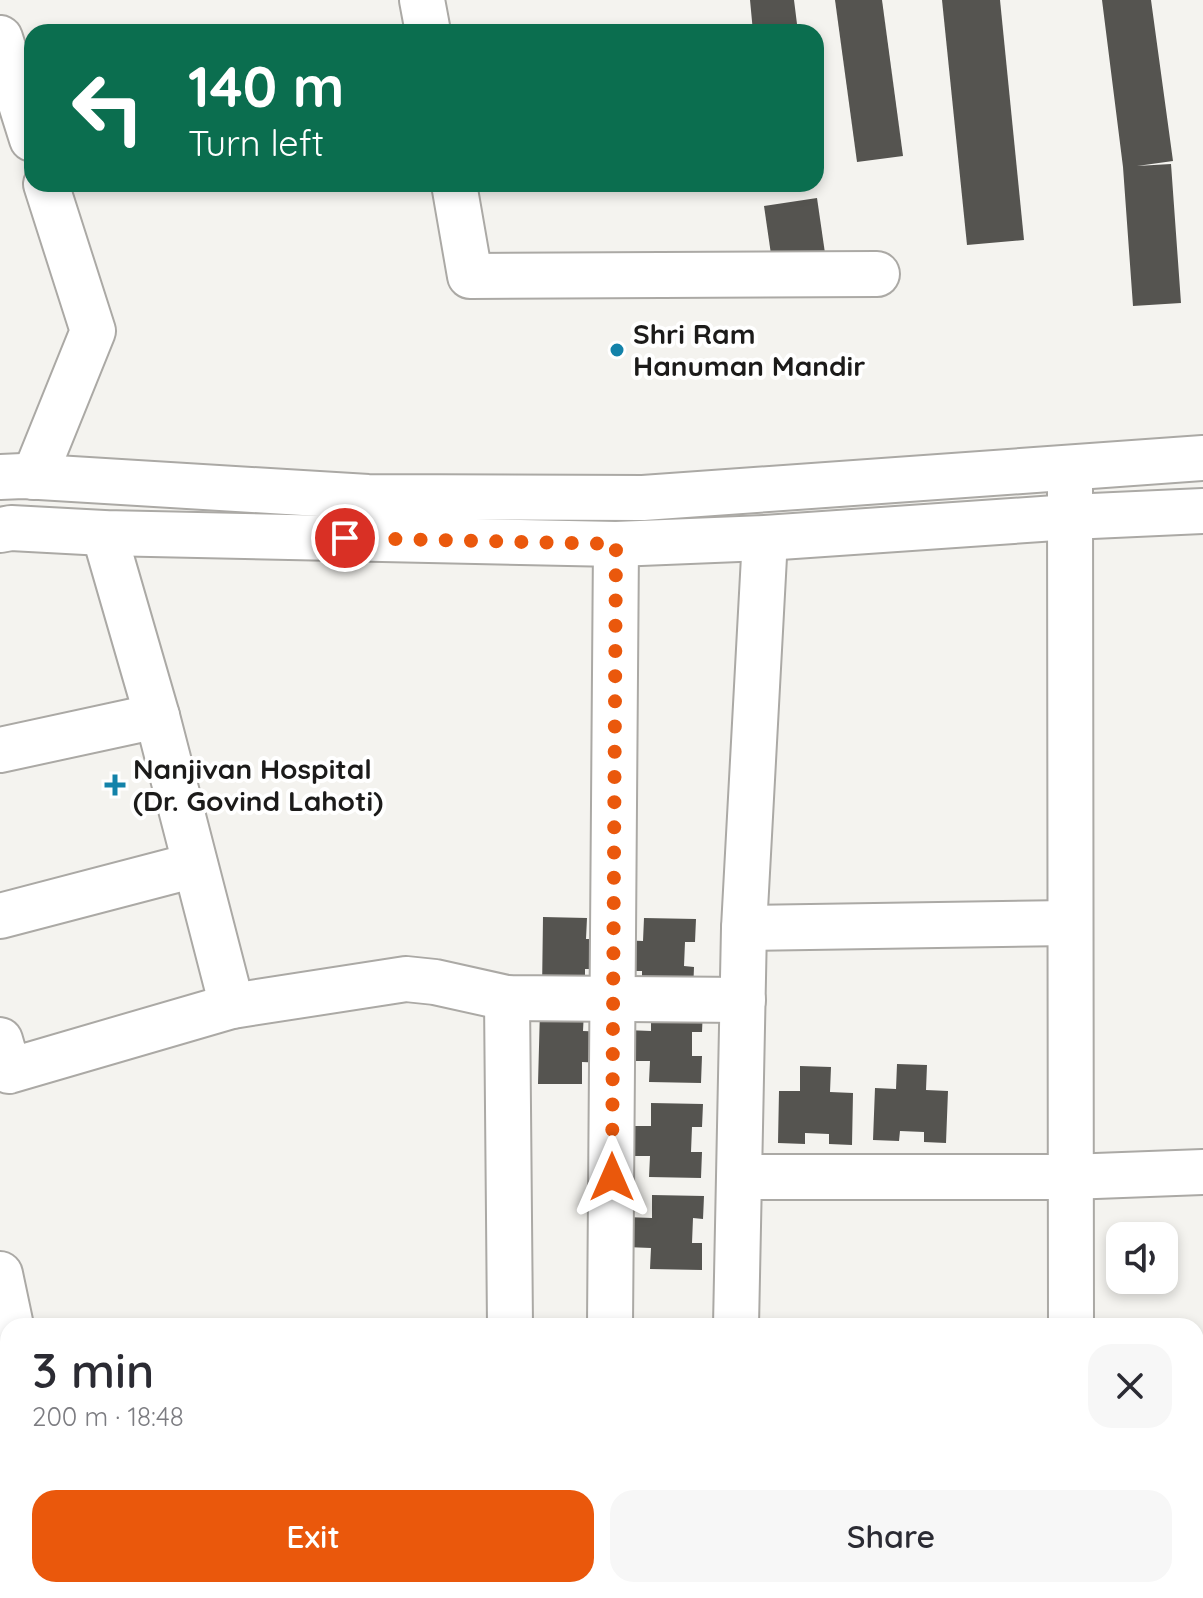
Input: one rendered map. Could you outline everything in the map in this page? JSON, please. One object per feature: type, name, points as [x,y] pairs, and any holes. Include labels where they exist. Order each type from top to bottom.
[{"type":"street","points":[[422,0],[426,24]]},
{"type":"street","points":[[0,38],[24,114]]},
{"type":"street","points":[[49,192],[93,331],[17,477],[368,497],[643,498],[1203,458]]},
{"type":"street","points":[[455,192],[470,276],[877,274]]},
{"type":"street","points":[[1070,467],[1071,1318]]},
{"type":"street","points":[[0,530],[616,544],[1203,511]]},
{"type":"street","points":[[104,533],[157,716],[232,1006]]},
{"type":"street","points":[[736,1318],[744,928],[765,538]]},
{"type":"street","points":[[610,1318],[616,544]]},
{"type":"street","points":[[0,750],[157,716]]},
{"type":"street","points":[[0,916],[195,865]]},
{"type":"street","points":[[744,928],[1069,923]]},
{"type":"street","points":[[0,1040],[9,1071],[232,1006],[420,981],[507,998],[743,1000]]},
{"type":"street","points":[[507,998],[510,1318]]},
{"type":"street","points":[[741,1177],[1069,1177],[1203,1172]]},
{"type":"street","points":[[0,1274],[9,1318]]},
{"type":"building","points":[[750,0],[794,0],[797,24],[752,24]]},
{"type":"building","points":[[835,0],[882,0],[903,156],[857,162]]},
{"type":"building","points":[[942,0],[1000,0],[1024,240],[967,245]]},
{"type":"building","points":[[1102,0],[1151,0],[1173,161],[1137,166],[1171,164],[1181,303],[1133,306],[1123,167]]},
{"type":"building","points":[[817,198],[826,260],[773,268],[764,206]]},
{"type":"building","points":[[543,917],[587,918],[586,939],[611,939],[610,969],[585,969],[585,992],[542,991]]},
{"type":"building","points":[[644,918],[696,919],[695,942],[685,942],[684,966],[694,967],[693,993],[642,992],[642,971],[617,971],[618,940],[643,941]]},
{"type":"building","points":[[651,1008],[703,1009],[702,1032],[692,1032],[692,1056],[702,1056],[701,1083],[649,1082],[650,1061],[625,1061],[626,1030],[651,1031]]},
{"type":"building","points":[[540,1010],[584,1011],[583,1031],[608,1032],[607,1063],[582,1062],[582,1084],[538,1084]]},
{"type":"building","points":[[897,1064],[927,1065],[926,1090],[948,1091],[946,1143],[924,1142],[924,1132],[900,1131],[899,1141],[873,1140],[875,1088],[896,1089]]},
{"type":"building","points":[[800,1066],[831,1067],[830,1092],[853,1093],[852,1145],[829,1144],[829,1134],[805,1133],[805,1144],[778,1143],[779,1091],[800,1091]]},
{"type":"building","points":[[651,1103],[703,1104],[702,1127],[692,1127],[691,1152],[702,1152],[701,1178],[649,1177],[650,1156],[625,1156],[626,1126],[651,1126]]},
{"type":"building","points":[[652,1195],[704,1196],[703,1219],[693,1218],[692,1243],[702,1243],[702,1270],[650,1269],[651,1248],[626,1247],[626,1217],[652,1218]]},
{"type":"place","name":"Shri Ram Hanuman Mandir","points":[[617,350]]},
{"type":"place","name":"Nanjivan Hospital (Dr. Govind Lahoti)","points":[[115,785]]},
{"type":"route","points":[[345,538],[616,544],[612,1177]]}]
